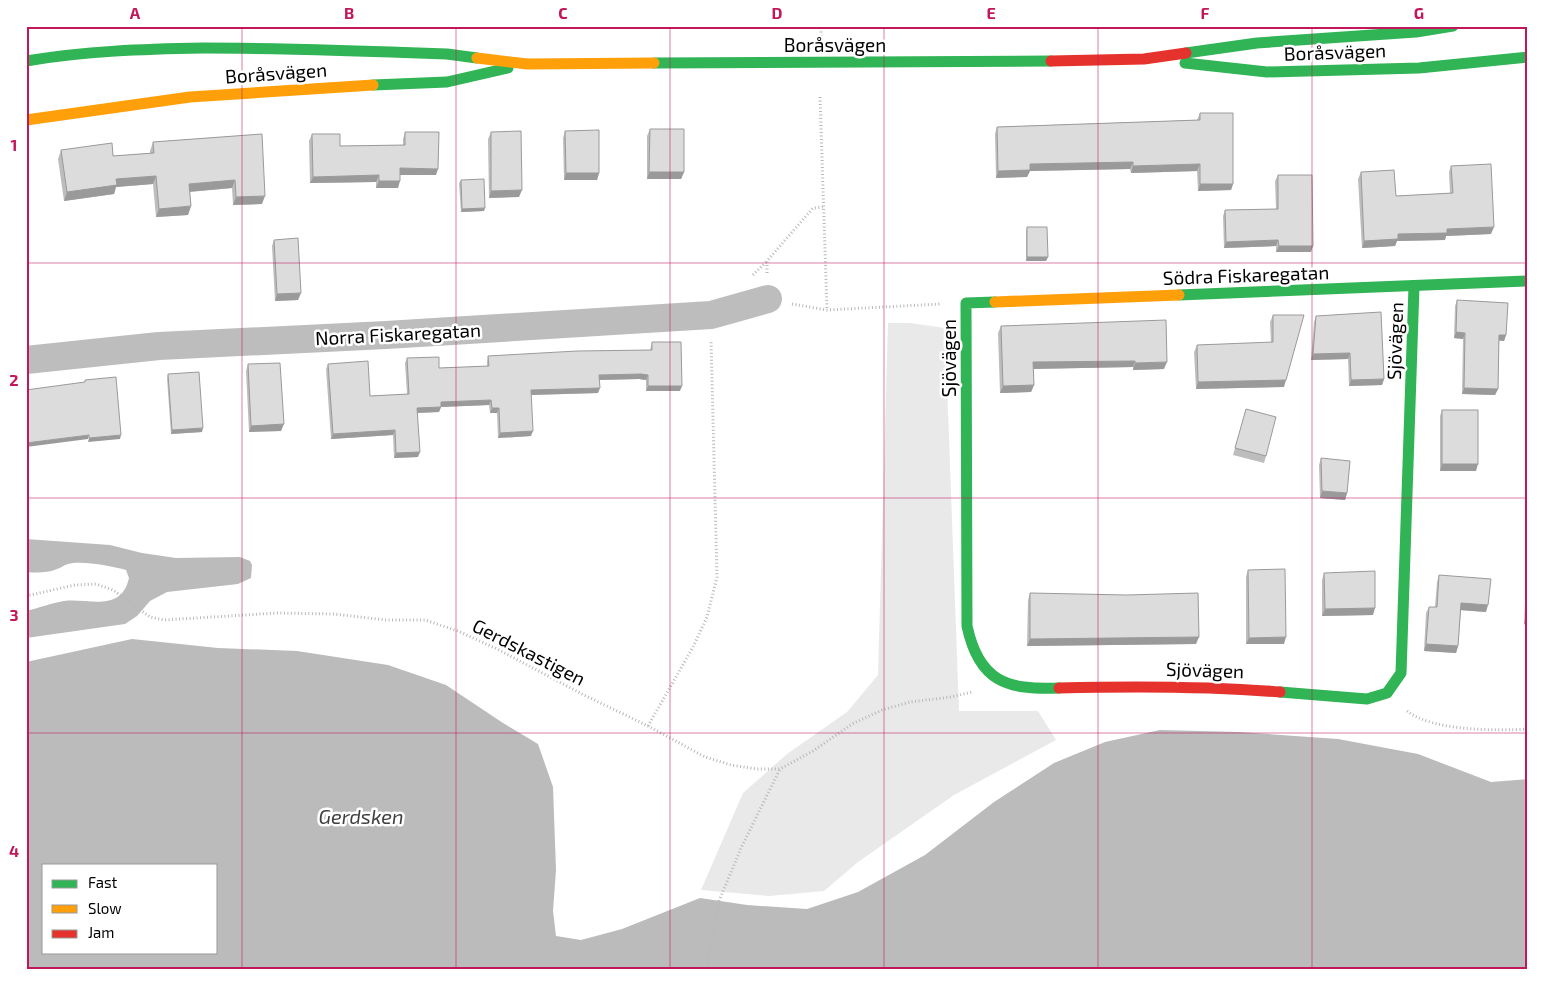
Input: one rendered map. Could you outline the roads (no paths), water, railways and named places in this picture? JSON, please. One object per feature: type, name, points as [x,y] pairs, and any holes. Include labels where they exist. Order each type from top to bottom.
[{"type":"main road","name":"Boråsvägen","points":[[1144,59],[1256,43],[1416,32],[1453,26]]},
{"type":"main road","name":"Boråsvägen","points":[[26,61],[140,49],[239,48],[447,54],[527,64],[966,62],[1144,59],[1267,72],[1419,68],[1528,57]]},
{"type":"main road","name":"Boråsvägen","points":[[26,120],[190,97],[340,86],[447,82],[527,64]]},
{"type":"main road","name":"Södra Fiskaregatan","points":[[966,303],[1528,281]]},
{"type":"main road","name":"Sjövägen","points":[[966,303],[967,626],[973,651],[990,674],[1016,687],[1152,686],[1230,688],[1367,699],[1387,693],[1401,673],[1414,286]]},
{"type":"street","name":"Norra Fiskaregatan","points":[[26,360],[159,346],[386,335],[711,315],[768,299]]},
{"type":"water","points":[[26,539],[110,545],[142,553],[176,558],[240,557],[250,561],[252,565],[251,578],[238,584],[167,592],[150,601],[137,616],[125,624],[26,638],[26,611],[64,601],[103,602],[112,600],[125,589],[129,578],[126,570],[88,563],[68,564],[46,572],[26,572]]},
{"type":"water","name":"Gerdsken","points":[[132,639],[218,648],[297,651],[388,665],[446,685],[538,744],[553,787],[556,870],[553,911],[556,936],[581,940],[622,929],[700,898],[747,905],[807,909],[858,892],[925,855],[994,802],[1054,763],[1105,742],[1160,730],[1239,732],[1338,739],[1418,754],[1491,782],[1528,779],[1528,970],[26,970],[26,662]]}]
